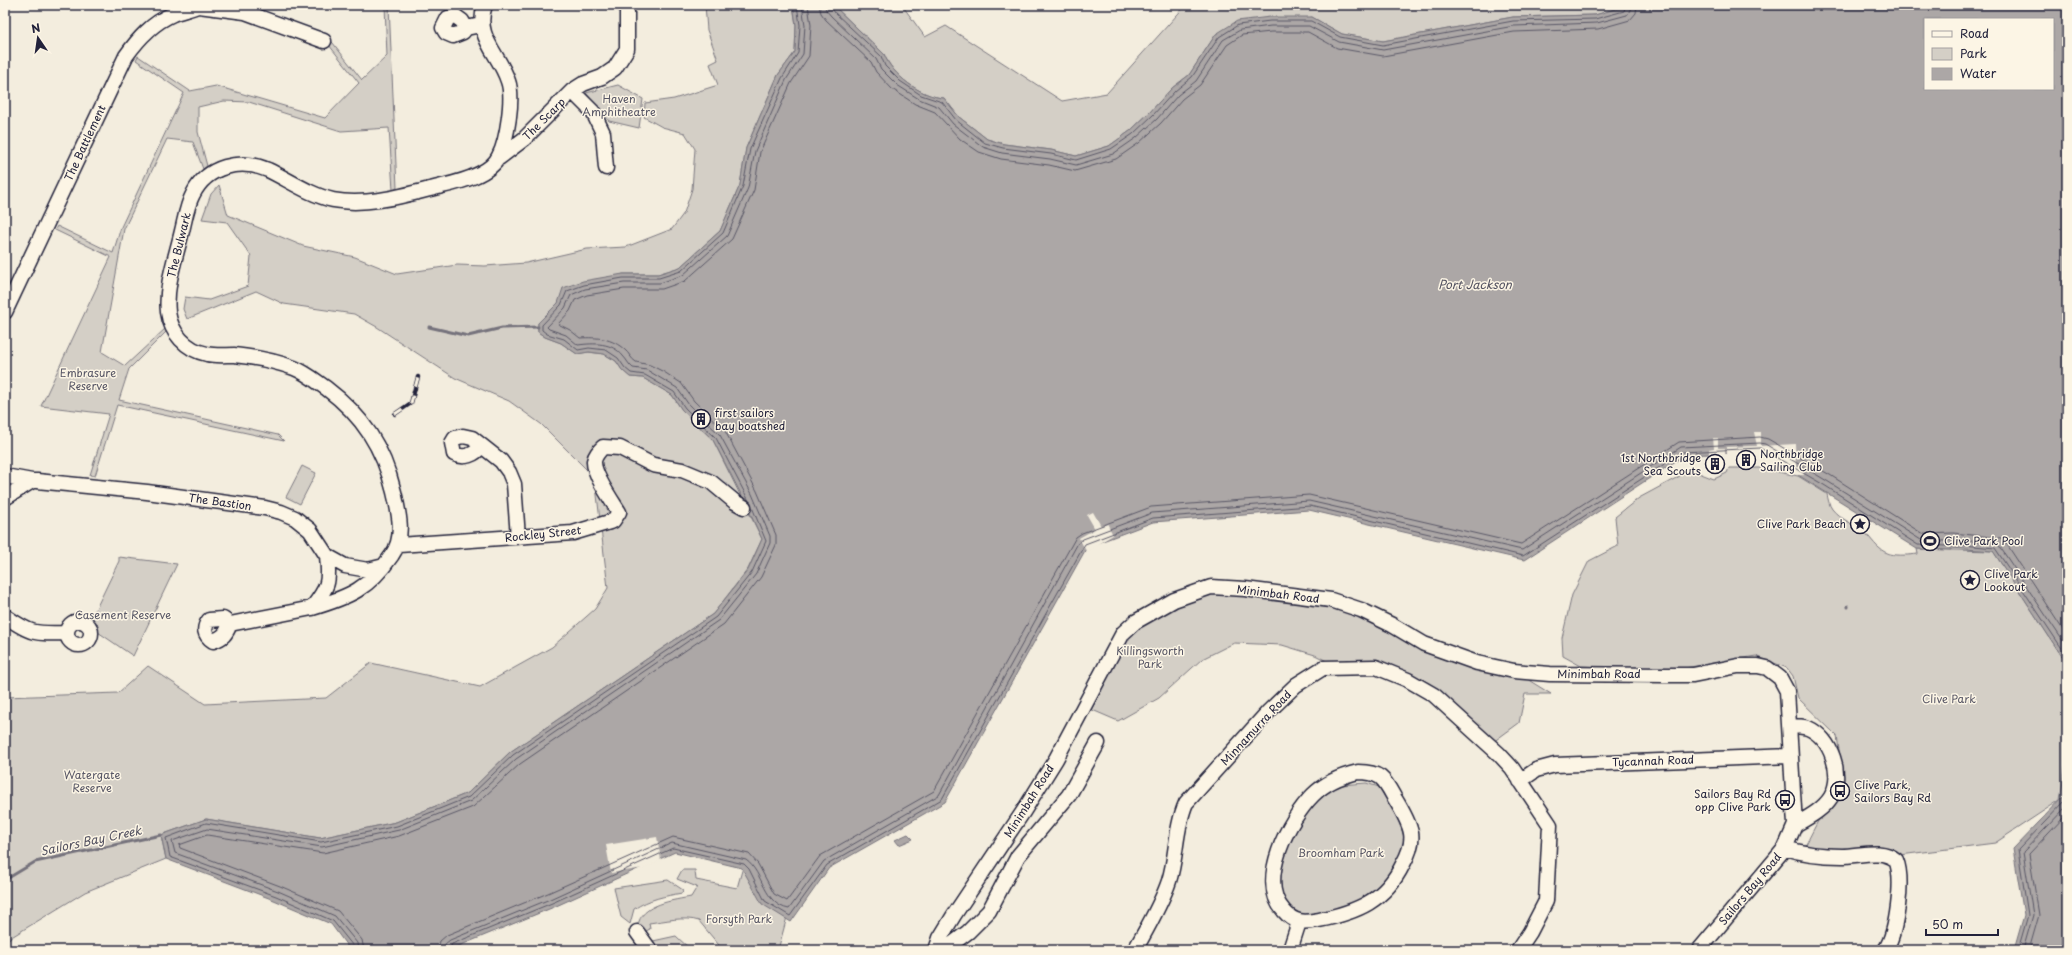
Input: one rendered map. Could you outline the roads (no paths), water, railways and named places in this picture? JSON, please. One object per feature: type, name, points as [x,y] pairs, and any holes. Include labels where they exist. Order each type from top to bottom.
[{"type":"street","name":"The Battlement","points":[[5,312],[126,56],[136,41],[153,26],[172,15],[199,5],[240,9],[324,41]]},
{"type":"street","points":[[485,5],[481,25],[484,35],[508,80],[511,94],[506,132],[499,158]]},
{"type":"street","name":"The Scarp","points":[[499,158],[524,139],[572,91],[615,68],[622,59],[627,48],[627,5]]},
{"type":"street","points":[[466,28],[481,25]]},
{"type":"street","points":[[572,91],[593,112],[603,133],[606,168]]},
{"type":"street","name":"The Bulwark","points":[[399,545],[400,525],[397,506],[383,457],[367,427],[343,401],[313,378],[295,368],[236,356],[206,354],[186,345],[173,331],[168,313],[168,291],[184,223],[192,195],[204,178],[218,169],[233,164],[249,164],[266,169],[305,189],[333,200],[364,201],[403,195],[459,182],[482,172],[499,158]]},
{"type":"street","points":[[481,446],[501,461],[514,484],[518,537]]},
{"type":"street","name":"Rockley Street","points":[[399,545],[573,533],[613,521],[619,512],[603,486],[594,461],[597,454],[603,447],[620,448],[653,465],[682,470],[711,482],[735,502],[744,507]]},
{"type":"street","name":"The Bastion","points":[[5,476],[147,492],[281,512],[295,518],[310,530],[328,556],[345,566],[359,570],[368,570],[385,566]]},
{"type":"street","points":[[5,498],[32,480]]},
{"type":"street","points":[[230,624],[312,608],[344,598],[367,585],[385,566],[399,545]]},
{"type":"street","points":[[312,608],[326,589],[329,574],[328,556]]},
{"type":"street","name":"Minimbah Road","points":[[936,950],[940,938],[954,915],[1023,812],[1056,759],[1123,633],[1135,622],[1174,600],[1211,587],[1331,600],[1361,610],[1392,625],[1424,644],[1484,665],[1528,673],[1693,675],[1738,666],[1767,668],[1780,678],[1787,691]]},
{"type":"street","points":[[5,616],[25,630],[39,634],[66,633]]},
{"type":"street","name":"Minnamurra Road","points":[[1135,950],[1155,913],[1169,881],[1180,817],[1186,804],[1269,711],[1296,685],[1323,668],[1376,667],[1408,680],[1434,695],[1473,730],[1512,768],[1550,825],[1546,901],[1530,932],[1518,950]]},
{"type":"street","name":"Sailors Bay Road","points":[[1699,950],[1784,848],[1794,825],[1789,756],[1787,691]]},
{"type":"street","points":[[1789,726],[1807,728],[1820,736],[1828,748],[1834,762],[1835,774],[1834,786],[1830,797],[1815,812],[1794,825]]},
{"type":"street","points":[[944,950],[968,932],[988,911],[1018,856],[1031,837],[1065,799],[1098,744]]},
{"type":"street","name":"Tycannah Road","points":[[1520,781],[1536,770],[1555,766],[1789,756]]},
{"type":"street","points":[[1358,772],[1376,773],[1388,786],[1411,832],[1408,856],[1399,873],[1384,892],[1365,906],[1334,917],[1299,922],[1291,918],[1279,906],[1273,886],[1274,870],[1288,829],[1308,801],[1329,782],[1345,775],[1358,772]]},
{"type":"street","points":[[1784,848],[1801,854],[1843,856],[1886,855],[1896,860],[1900,872],[1895,921],[1890,941],[1885,950]]},
{"type":"street","points":[[1290,950],[1299,922]]},
{"type":"street","points":[[637,932],[650,950]]},
{"type":"water","name":"Port Jackson","points":[[793,5],[833,5],[884,54],[894,70],[908,84],[926,94],[944,98],[959,117],[987,139],[1004,144],[1051,150],[1076,156],[1109,146],[1130,131],[1172,88],[1189,75],[1216,34],[1237,21],[1270,17],[1312,17],[1342,34],[1383,41],[1513,17],[1595,15],[1629,5],[2067,5],[2067,664],[1993,551],[1951,548],[1951,550],[1917,549],[1761,452],[1685,455],[1524,560],[1309,510],[1153,522],[1087,547],[945,802],[829,868],[791,922],[762,904],[742,868],[675,852],[554,907],[449,950],[350,950],[331,924],[274,900],[166,859],[161,835],[206,819],[320,838],[396,822],[468,793],[510,752],[713,614],[748,570],[762,539],[713,440],[682,410],[672,395],[643,378],[630,377],[622,370],[616,361],[604,354],[589,352],[577,354],[561,343],[545,337],[538,332],[538,323],[558,303],[563,288],[583,281],[623,274],[658,274],[680,267],[720,231],[740,185],[746,148],[778,75],[795,52],[796,25]]},
{"type":"water","points":[[2067,793],[2067,950],[2014,950],[2024,915],[2013,849]]},
{"type":"water","points":[[908,834],[913,839],[899,845],[895,840]]},
{"type":"waterway","points":[[429,327],[468,336],[502,328],[538,327]]},
{"type":"waterway","name":"Sailors Bay Creek","points":[[5,880],[35,862],[161,835]]},
{"type":"railway","points":[[395,414],[411,403],[418,377]]},
{"type":"place","name":"first sailors bay boatshed","points":[[701,419]]},
{"type":"place","name":"Northbridge Sailing Club","points":[[1746,460]]},
{"type":"place","name":"1st Northbridge Sea Scouts","points":[[1715,464]]},
{"type":"place","name":"Clive Park Beach","points":[[1860,524]]},
{"type":"place","name":"Clive Park Pool","points":[[1930,541]]},
{"type":"place","name":"Clive Park Lookout","points":[[1970,580]]},
{"type":"place","name":"Clive Park, Sailors Bay Rd","points":[[1840,791]]},
{"type":"place","name":"Sailors Bay Rd opp Clive Park","points":[[1785,800]]},
{"type":"park label","name":"Haven Amphitheatre","points":[[619,105]]},
{"type":"park label","name":"Embrasure Reserve","points":[[88,379]]},
{"type":"park label","name":"Casement Reserve","points":[[123,615]]},
{"type":"park label","name":"Killingsworth Park","points":[[1150,657]]},
{"type":"park label","name":"Clive Park","points":[[1949,699]]},
{"type":"park label","name":"Watergate Reserve","points":[[92,781]]},
{"type":"park label","name":"Broomham Park","points":[[1341,853]]},
{"type":"park label","name":"Forsyth Park","points":[[739,919]]}]
